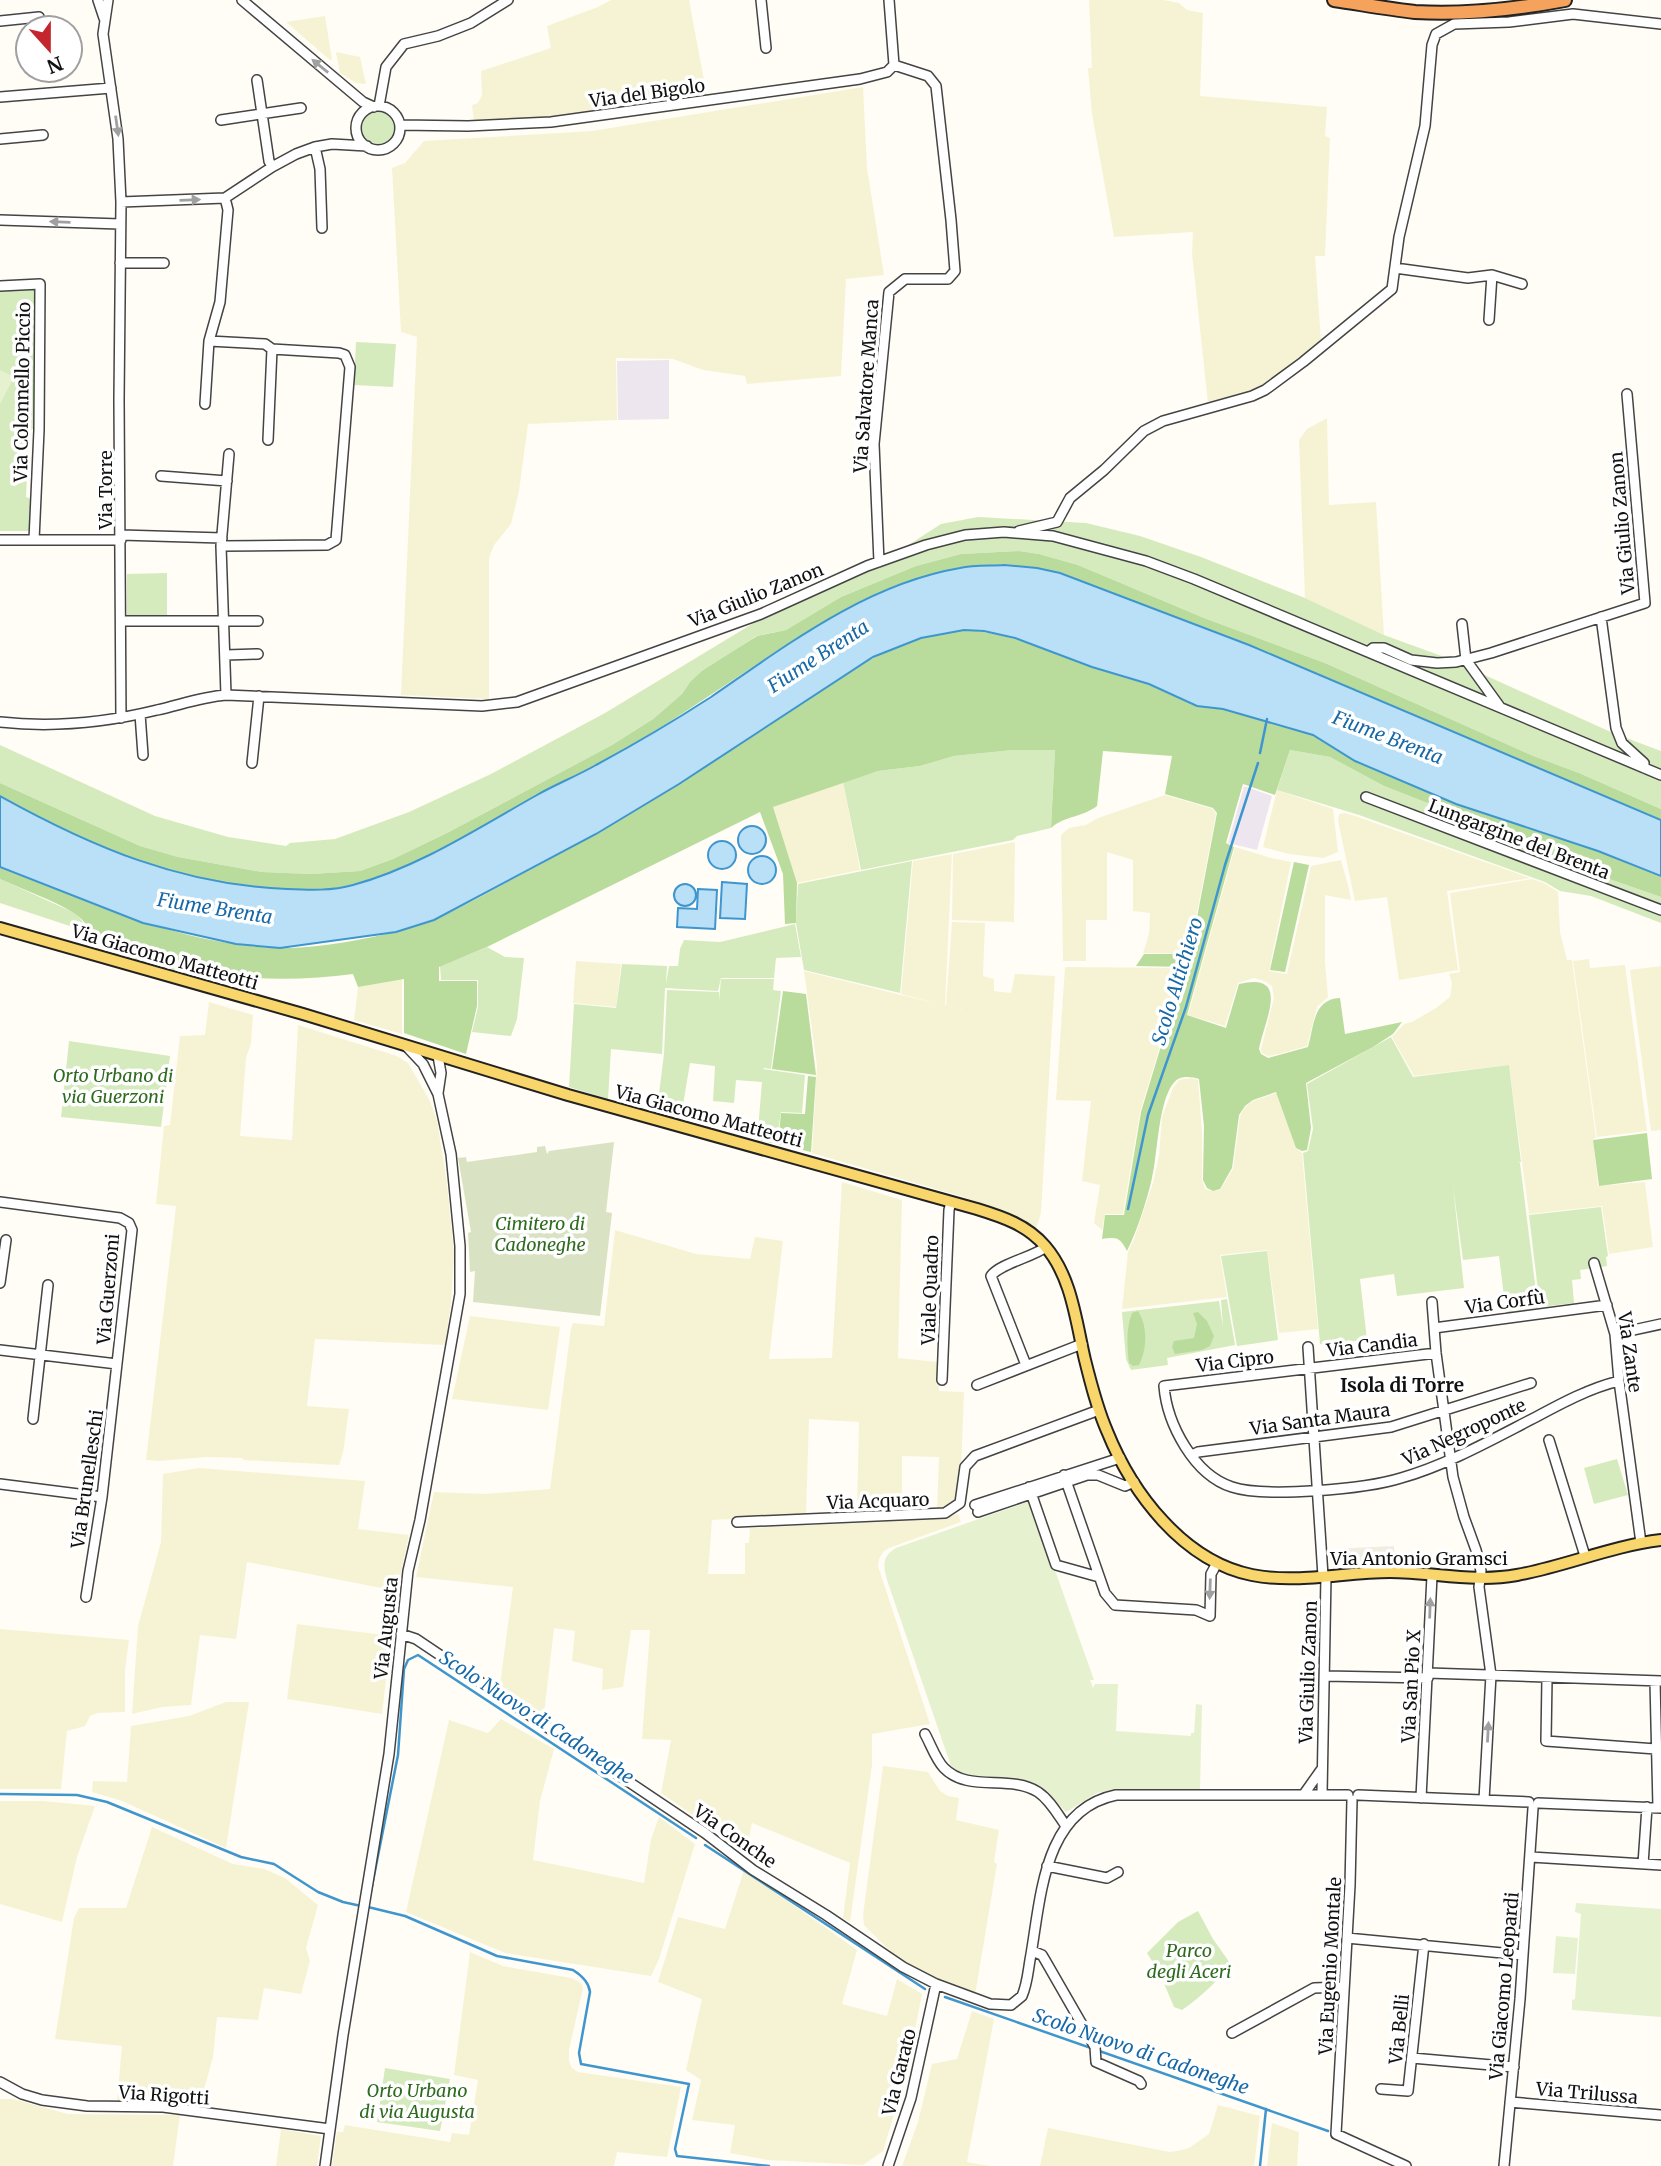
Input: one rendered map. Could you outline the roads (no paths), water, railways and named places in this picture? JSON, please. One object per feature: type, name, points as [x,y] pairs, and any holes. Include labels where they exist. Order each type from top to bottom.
[{"type":"highway","points":[[1334,0],[1415,12],[1501,9],[1566,0]]},
{"type":"main road","name":"Via Giacomo Matteotti","points":[[0,928],[225,991],[456,1062],[951,1202],[1016,1223],[1035,1236],[1056,1261],[1068,1288],[1098,1410],[1134,1482],[1170,1527],[1191,1546],[1217,1563]]},
{"type":"main road","name":"Via Antonio Gramsci","points":[[1217,1563],[1263,1577],[1388,1572],[1480,1578],[1530,1572],[1585,1556],[1661,1540]]},
{"type":"street","points":[[97,0],[105,21]]},
{"type":"street","name":"Via Torre","points":[[108,0],[103,34],[118,139],[121,202],[121,718]]},
{"type":"street","points":[[121,202],[225,198],[272,167],[315,147],[332,144],[367,146],[376,150],[390,146],[397,139],[400,125],[391,110],[363,102],[242,0]]},
{"type":"street","points":[[376,107],[386,67],[404,44],[439,36],[471,23],[508,0]]},
{"type":"street","points":[[761,0],[766,48]]},
{"type":"street","points":[[890,0],[894,65]]},
{"type":"street","points":[[1019,533],[1024,528],[1057,522],[1070,498],[1144,431],[1163,421],[1252,396],[1277,382],[1392,289],[1399,237],[1425,126],[1433,39],[1439,31],[1454,24],[1509,22],[1573,14],[1661,24]]},
{"type":"street","name":"Via del Bigolo","points":[[400,125],[516,125],[576,119],[862,79],[887,72],[894,65]]},
{"type":"street","name":"Via Salvatore Manca","points":[[879,562],[874,444],[889,292],[905,279],[948,279],[955,271],[936,86],[928,76],[894,65]]},
{"type":"street","points":[[257,80],[272,167]]},
{"type":"street","points":[[0,97],[111,88]]},
{"type":"street","points":[[367,146],[359,137],[357,124],[363,113],[376,107]]},
{"type":"street","points":[[222,120],[301,108]]},
{"type":"street","points":[[0,139],[43,135]]},
{"type":"street","points":[[315,147],[320,169],[322,228]]},
{"type":"street","points":[[205,404],[209,341],[220,302],[228,210],[225,198]]},
{"type":"street","points":[[0,220],[120,224]]},
{"type":"street","points":[[120,262],[164,263]]},
{"type":"street","points":[[1395,268],[1468,278],[1492,275],[1522,284]]},
{"type":"street","points":[[1489,320],[1492,275]]},
{"type":"street","name":"Via Colonnello Piccio","points":[[0,286],[40,284],[39,430],[34,540]]},
{"type":"street","points":[[0,540],[121,537],[333,544],[338,535],[348,361],[345,355],[272,349],[265,344],[209,341]]},
{"type":"street","points":[[268,440],[272,349]]},
{"type":"street","name":"Via Giulio Zanon","points":[[1368,652],[1373,648],[1384,648],[1411,660],[1437,663],[1466,660],[1643,604],[1645,601],[1627,394]]},
{"type":"street","points":[[226,695],[221,542],[229,454]]},
{"type":"street","points":[[161,476],[227,481]]},
{"type":"street","name":"Via Giulio Zanon","points":[[0,722],[55,726],[121,718],[194,699],[226,695],[482,706],[517,702],[761,614],[843,576],[926,545],[965,535],[1019,533],[1065,539],[1146,561],[1194,579],[1661,775]]},
{"type":"street","name":"Via Giulio Zanon","points":[[1601,617],[1616,731],[1622,743],[1644,763],[1644,768]]},
{"type":"street","points":[[121,621],[258,621]]},
{"type":"street","points":[[1462,624],[1466,660],[1500,707]]},
{"type":"street","points":[[226,655],[258,654]]},
{"type":"street","points":[[252,763],[259,696]]},
{"type":"street","points":[[140,714],[143,755]]},
{"type":"street","name":"Lungargine del Brenta","points":[[1366,797],[1661,910]]},
{"type":"street","name":"Via Augusta","points":[[325,2166],[389,1754],[408,1571],[420,1520],[460,1294],[460,1246],[453,1171],[438,1094],[428,1072],[407,1046]]},
{"type":"street","points":[[428,1072],[438,1056]]},
{"type":"street","name":"Via Augusta","points":[[438,1056],[441,1073],[438,1094]]},
{"type":"street","points":[[441,1073],[456,1062]]},
{"type":"street","name":"Via Guerzoni","points":[[0,1202],[120,1218],[129,1223],[131,1230],[128,1269],[117,1364]]},
{"type":"street","name":"Viale Quadro","points":[[942,1380],[951,1202]]},
{"type":"street","points":[[0,1283],[6,1240]]},
{"type":"street","points":[[1026,1365],[991,1276],[996,1270],[1034,1256],[1046,1247]]},
{"type":"street","name":"Via Zante","points":[[1594,1263],[1615,1334],[1641,1543]]},
{"type":"street","points":[[33,1419],[48,1285]]},
{"type":"street","points":[[1432,1302],[1434,1328]]},
{"type":"street","name":"Via Corfù","points":[[1434,1328],[1607,1305]]},
{"type":"street","points":[[1615,1334],[1661,1324]]},
{"type":"street","name":"Via Candia","points":[[1434,1328],[1453,1477],[1476,1549],[1479,1590],[1492,1676],[1484,1800]]},
{"type":"street","points":[[977,1385],[1082,1344]]},
{"type":"street","points":[[1308,1347],[1317,1490]]},
{"type":"street","points":[[0,1350],[117,1364]]},
{"type":"street","name":"Via Candia","points":[[1311,1368],[1436,1353]]},
{"type":"street","name":"Via Brunelleschi","points":[[86,1597],[102,1497],[117,1364]]},
{"type":"street","name":"Via Cipro","points":[[1164,1386],[1311,1368]]},
{"type":"street","name":"Via Negroponte","points":[[1164,1386],[1165,1402],[1171,1419],[1198,1464],[1214,1478],[1231,1487],[1259,1491],[1317,1490],[1402,1478],[1450,1458],[1566,1401],[1619,1381]]},
{"type":"street","name":"Via Santa Maura","points":[[1192,1455],[1198,1452],[1391,1427],[1531,1383]]},
{"type":"street","name":"Via Acquaro","points":[[737,1522],[945,1513],[960,1503],[965,1467],[975,1456],[1098,1410]]},
{"type":"street","points":[[1549,1440],[1585,1556]]},
{"type":"street","points":[[976,1508],[1065,1478],[1086,1467],[1111,1463],[1120,1458]]},
{"type":"street","points":[[1065,1478],[1094,1474],[1125,1486],[1134,1482]]},
{"type":"street","points":[[1065,1478],[1105,1593],[1115,1605],[1196,1610],[1210,1616],[1211,1574],[1217,1563]]},
{"type":"street","points":[[0,1484],[102,1497]]},
{"type":"street","points":[[1030,1490],[1056,1565],[1099,1577]]},
{"type":"street","name":"Via Giulio Zanon","points":[[1317,1490],[1324,1576],[1322,1794]]},
{"type":"street","name":"Via San Pio X","points":[[1421,1798],[1432,1576]]},
{"type":"street","name":"Via Conche","points":[[401,1634],[416,1639],[705,1833],[753,1870],[903,1967],[936,1984],[990,2004],[1011,2005],[1019,2001],[1024,1991],[1047,1866],[1054,1846],[1066,1826],[1085,1808],[1116,1795],[1322,1794],[1659,1807]]},
{"type":"street","points":[[1325,1676],[1428,1675],[1658,1681],[1656,1749],[1659,1807]]},
{"type":"street","points":[[1547,1678],[1546,1741],[1656,1749]]},
{"type":"street","points":[[925,1734],[942,1767],[952,1774],[966,1780],[1024,1785],[1040,1793],[1066,1826]]},
{"type":"street","name":"Via Giulio Zanon","points":[[1304,1794],[1321,1770]]},
{"type":"street","name":"Via Eugenio Montale","points":[[1353,1797],[1336,2134],[1406,2166]]},
{"type":"street","name":"Via Giacomo Leopardi","points":[[1504,2166],[1531,1857],[1533,1804]]},
{"type":"street","points":[[1643,1864],[1647,1807]]},
{"type":"street","points":[[1531,1857],[1661,1865]]},
{"type":"street","points":[[1047,1866],[1107,1878],[1118,1872]]},
{"type":"street","points":[[1347,1938],[1523,1955]]},
{"type":"street","name":"Via Belli","points":[[1381,2089],[1408,2091],[1424,1944]]},
{"type":"street","points":[[1032,1951],[1042,1955],[1045,1960],[1096,2051],[1096,2062],[1139,2081],[1140,2084]]},
{"type":"street","name":"Via Garato","points":[[888,2166],[911,2098],[936,1984]]},
{"type":"street","points":[[1233,2033],[1314,1988],[1344,1987]]},
{"type":"street","points":[[1412,2058],[1514,2067]]},
{"type":"street","name":"Via Rigotti","points":[[0,2082],[22,2094],[42,2100],[87,2106],[163,2107],[330,2129]]},
{"type":"street","name":"Via Trilussa","points":[[1510,2102],[1661,2115]]},
{"type":"water","name":"Fiume Brenta","points":[[1004,565],[1060,573],[1249,645],[1661,820],[1661,876],[1598,851],[1456,804],[1355,761],[1313,735],[1223,709],[1197,706],[1149,684],[1092,667],[1015,638],[984,631],[964,630],[921,638],[873,657],[679,784],[596,834],[434,920],[396,932],[280,948],[236,944],[143,923],[0,867],[0,796],[103,847],[174,871],[248,886],[312,890],[353,885],[425,857],[625,749],[669,724],[798,638],[860,602],[925,576],[965,567]]},
{"type":"water","points":[[752,826],[762,830],[766,840],[762,850],[752,854],[742,850],[738,840],[742,830]]},
{"type":"water","points":[[722,841],[732,845],[736,855],[732,865],[722,869],[712,865],[708,855],[712,845]]},
{"type":"water","points":[[762,856],[772,860],[776,870],[772,880],[762,884],[752,880],[748,870],[752,860]]},
{"type":"water","points":[[722,882],[747,884],[745,919],[720,918]]},
{"type":"water","points":[[685,884],[695,891],[696,895],[689,905],[685,906],[675,899],[674,895],[681,885]]},
{"type":"water","points":[[698,889],[717,890],[715,929],[677,927],[678,908],[697,909]]},
{"type":"waterway","name":"Scolo Altichiero","points":[[1260,753],[1267,719]]},
{"type":"waterway","name":"Scolo Altichiero","points":[[1128,1209],[1148,1115],[1186,1007],[1225,865],[1258,763]]},
{"type":"waterway","name":"Scolo Nuovo di Cadoneghe","points":[[369,1901],[398,1755],[404,1669],[408,1660],[418,1655],[696,1838]]},
{"type":"waterway","name":"Scolo Nuovo di Cadoneghe","points":[[0,1794],[77,1795],[107,1802],[241,1857],[274,1864],[318,1892],[361,1906]]},
{"type":"waterway","name":"Scolo Nuovo di Cadoneghe","points":[[705,1845],[925,1989]]},
{"type":"waterway","points":[[368,1907],[405,1916],[497,1956],[573,1970],[588,1985],[590,1992],[579,2053],[581,2064],[689,2084],[675,2149],[677,2156],[769,2166]]},
{"type":"waterway","name":"Scolo Nuovo di Cadoneghe","points":[[945,1997],[1328,2131]]},
{"type":"waterway","points":[[1260,2166],[1266,2109]]},
{"type":"district","name":"Isola di Torre","points":[[1402,1385]]},
{"type":"park label","name":"Orto Urbano di via Guerzoni","points":[[113,1085]]},
{"type":"park label","name":"Cimitero di Cadoneghe","points":[[540,1233]]},
{"type":"park label","name":"Parco degli Aceri","points":[[1189,1960]]},
{"type":"park label","name":"Orto Urbano di via Augusta","points":[[417,2100]]}]
